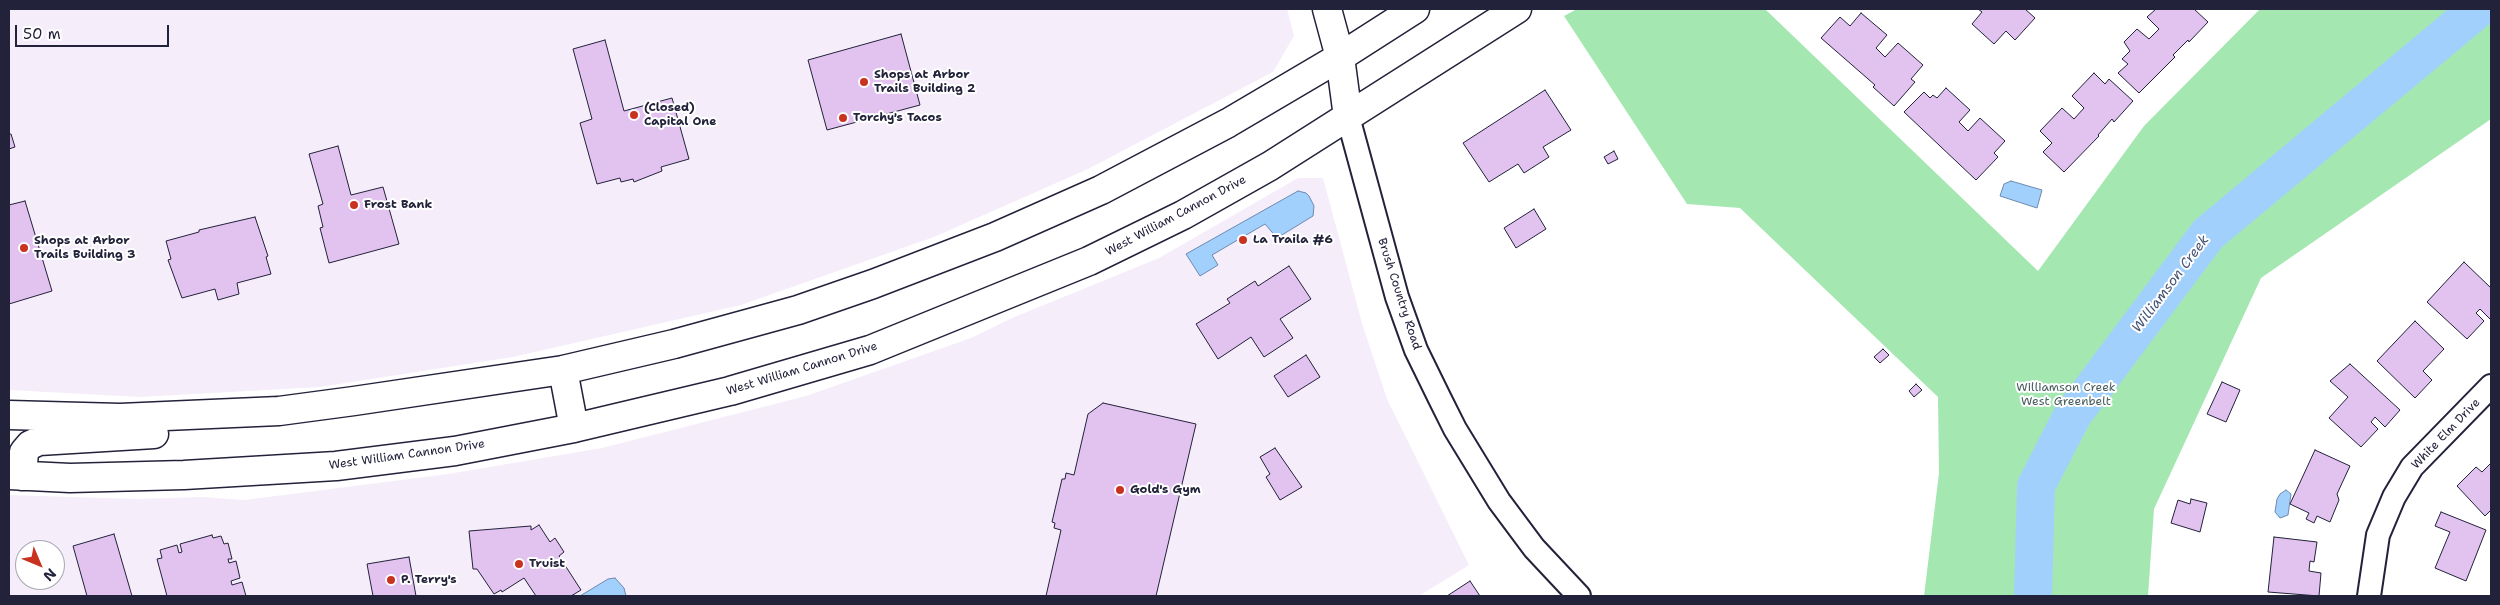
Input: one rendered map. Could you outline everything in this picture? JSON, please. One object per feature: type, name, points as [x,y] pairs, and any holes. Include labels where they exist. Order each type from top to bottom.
[{"type":"main road","name":"Brush Country Road","points":[[1327,9],[1340,57],[1348,117]]},
{"type":"main road","points":[[9,415],[120,418],[280,411],[564,370],[674,344],[798,310],[873,284],[994,237],[1110,186],[1228,123],[1340,57],[1415,9]]},
{"type":"main road","name":"West William Cannon Drive","points":[[15,476],[70,478],[184,476],[336,466],[455,451],[574,428],[730,391],[870,350],[1089,261],[1183,214],[1270,166],[1517,9]]},
{"type":"main road","points":[[564,370],[574,428]]},
{"type":"main road","points":[[15,476],[24,452],[30,445],[39,442],[146,436],[195,428],[243,412]]},
{"type":"street","name":"Brush Country Road","points":[[1348,117],[1393,284],[1416,350],[1455,429],[1499,501],[1534,548],[1579,596]]},
{"type":"street","name":"White Elm Drive","points":[[2369,596],[2378,535],[2394,497],[2412,467],[2491,386]]},
{"type":"shaded area","points":[[9,9],[1287,9],[1294,36],[1273,72],[1088,169],[934,237],[741,305],[513,357],[320,387],[140,397],[9,390]]},
{"type":"shaded area","points":[[1298,178],[1323,178],[1362,323],[1387,399],[1469,565],[1419,596],[9,596],[9,495],[137,499],[202,497],[244,500],[448,474],[602,448],[806,396],[971,338],[1012,318],[1159,258]]},
{"type":"green space","name":"Williamson Creek West Greenbelt","points":[[1577,9],[1765,9],[2038,271],[2144,126],[2260,9],[2491,9],[2491,119],[2261,278],[2154,509],[2148,596],[1924,596],[1939,473],[1938,397],[1740,208],[1687,204],[1564,16]]},
{"type":"water","points":[[2011,181],[2042,190],[2037,208],[2000,196],[2004,184]]},
{"type":"water","points":[[1298,191],[1309,196],[1314,206],[1313,216],[1277,238],[1265,224],[1212,255],[1218,265],[1200,276],[1186,254]]},
{"type":"water","points":[[2286,490],[2291,494],[2288,515],[2280,518],[2275,512],[2277,499]]},
{"type":"water","points":[[615,578],[624,588],[626,596],[580,596],[608,579]]},
{"type":"building","points":[[1978,9],[2025,9],[2035,18],[2015,40],[2006,31],[1994,44],[1972,24],[1982,12]]},
{"type":"building","points":[[2156,9],[2194,9],[2208,22],[2189,42],[2188,40],[2173,55],[2175,57],[2139,93],[2118,73],[2128,64],[2122,59],[2130,51],[2124,42],[2137,29],[2149,39],[2159,29],[2147,17]]},
{"type":"building","points":[[1861,13],[1887,35],[1876,48],[1885,57],[1898,43],[1923,65],[1911,79],[1915,82],[1894,106],[1873,87],[1875,85],[1821,38],[1840,17],[1850,26]]},
{"type":"building","name":"Shops at Arbor Trails Building 2","points":[[901,34],[920,105],[827,130],[808,60]]},
{"type":"building","name":"(Closed) Capital One","points":[[605,40],[624,111],[672,98],[689,159],[661,167],[662,171],[634,182],[633,179],[621,182],[620,178],[597,184],[580,123],[592,119],[573,49]]},
{"type":"building","points":[[2094,73],[2105,84],[2109,79],[2133,101],[2114,122],[2112,119],[2099,136],[2064,172],[2043,152],[2052,143],[2040,131],[2062,108],[2074,119],[2084,108],[2072,96]]},
{"type":"building","points":[[1946,88],[1970,110],[1959,122],[1968,131],[1980,118],[2005,141],[1994,153],[1998,157],[1976,180],[1904,112],[1924,92],[1930,98],[1933,95],[1937,98]]},
{"type":"building","points":[[1545,90],[1571,130],[1543,147],[1549,157],[1524,173],[1518,164],[1489,182],[1463,143]]},
{"type":"building","points":[[9,134],[11,134],[15,147],[9,149]]},
{"type":"building","name":"Frost Bank","points":[[338,146],[351,195],[383,187],[399,244],[329,263],[320,228],[323,227],[318,206],[323,204],[309,154]]},
{"type":"building","points":[[1614,151],[1618,159],[1608,164],[1604,157]]},
{"type":"building","name":"Shops at Arbor Trails Building 3","points":[[25,201],[52,291],[9,304],[9,205]]},
{"type":"building","points":[[1534,209],[1546,229],[1516,248],[1504,228]]},
{"type":"building","points":[[255,217],[268,256],[266,257],[271,274],[237,283],[239,294],[218,300],[215,289],[182,298],[168,260],[171,259],[166,241],[199,232],[199,230]]},
{"type":"building","points":[[2464,262],[2491,288],[2491,320],[2480,309],[2476,313],[2484,321],[2467,339],[2427,302]]},
{"type":"building","points":[[1289,266],[1311,299],[1280,319],[1293,338],[1264,357],[1251,337],[1218,359],[1196,324],[1230,303],[1227,299],[1255,281],[1258,286]]},
{"type":"building","points":[[2415,321],[2444,349],[2423,371],[2432,380],[2415,398],[2377,361]]},
{"type":"building","points":[[1883,349],[1889,355],[1880,363],[1874,357]]},
{"type":"building","points":[[1306,355],[1320,377],[1288,397],[1274,376]]},
{"type":"building","points":[[2350,364],[2400,410],[2385,427],[2375,417],[2371,422],[2378,429],[2361,447],[2329,418],[2348,397],[2330,381]]},
{"type":"building","points":[[2222,382],[2240,390],[2226,422],[2207,414]]},
{"type":"building","points":[[1916,384],[1922,390],[1914,397],[1909,391]]},
{"type":"building","name":"Gold's Gym","points":[[1103,403],[1196,424],[1156,596],[1046,596],[1061,530],[1054,528],[1055,523],[1052,522],[1062,479],[1065,479],[1066,473],[1074,475],[1088,414]]},
{"type":"building","points":[[1275,448],[1302,487],[1280,500],[1266,477],[1270,474],[1260,457]]},
{"type":"building","points":[[2315,450],[2350,466],[2337,494],[2339,500],[2330,522],[2317,516],[2314,523],[2306,519],[2309,513],[2290,504]]},
{"type":"building","points":[[2491,463],[2491,510],[2485,516],[2457,486],[2476,467],[2482,472]]},
{"type":"building","points":[[2191,499],[2207,503],[2200,532],[2171,523],[2178,500],[2190,504]]},
{"type":"building","points":[[2441,512],[2486,530],[2466,581],[2435,568],[2450,532],[2435,526]]},
{"type":"building","name":"Truist","points":[[539,525],[550,542],[555,538],[564,552],[559,556],[581,590],[571,596],[536,596],[524,578],[502,592],[501,590],[494,594],[477,569],[473,569],[469,531],[531,526],[531,530]]},
{"type":"building","points":[[114,534],[132,596],[87,596],[73,546]]},
{"type":"building","points":[[212,535],[213,538],[221,536],[224,544],[228,543],[232,559],[228,559],[229,563],[236,561],[240,578],[231,581],[232,585],[242,582],[246,596],[167,596],[157,559],[162,558],[160,550],[177,545],[179,553],[182,552],[180,544]]},
{"type":"building","points":[[2274,537],[2317,542],[2314,562],[2310,561],[2309,571],[2321,573],[2319,596],[2268,592]]},
{"type":"building","name":"P. Terry's","points":[[409,557],[416,596],[373,596],[367,564]]},
{"type":"building","points":[[1470,581],[1480,596],[1447,596]]},
{"type":"waterway","name":"Williamson Creek","points":[[2033,596],[2036,486],[2072,416],[2208,234],[2478,9]]},
{"type":"place","name":"Shops at Arbor Trails Building 2","points":[[864,82]]},
{"type":"place","name":"(Closed) Capital One","points":[[634,115]]},
{"type":"place","name":"Torchy's Tacos","points":[[843,118]]},
{"type":"place","name":"Frost Bank","points":[[354,205]]},
{"type":"place","name":"La Traila #6","points":[[1243,240]]},
{"type":"place","name":"Shops at Arbor Trails Building 3","points":[[24,248]]},
{"type":"place","name":"Gold's Gym","points":[[1120,490]]},
{"type":"place","name":"Truist","points":[[519,564]]},
{"type":"place","name":"P. Terry's","points":[[391,580]]}]
